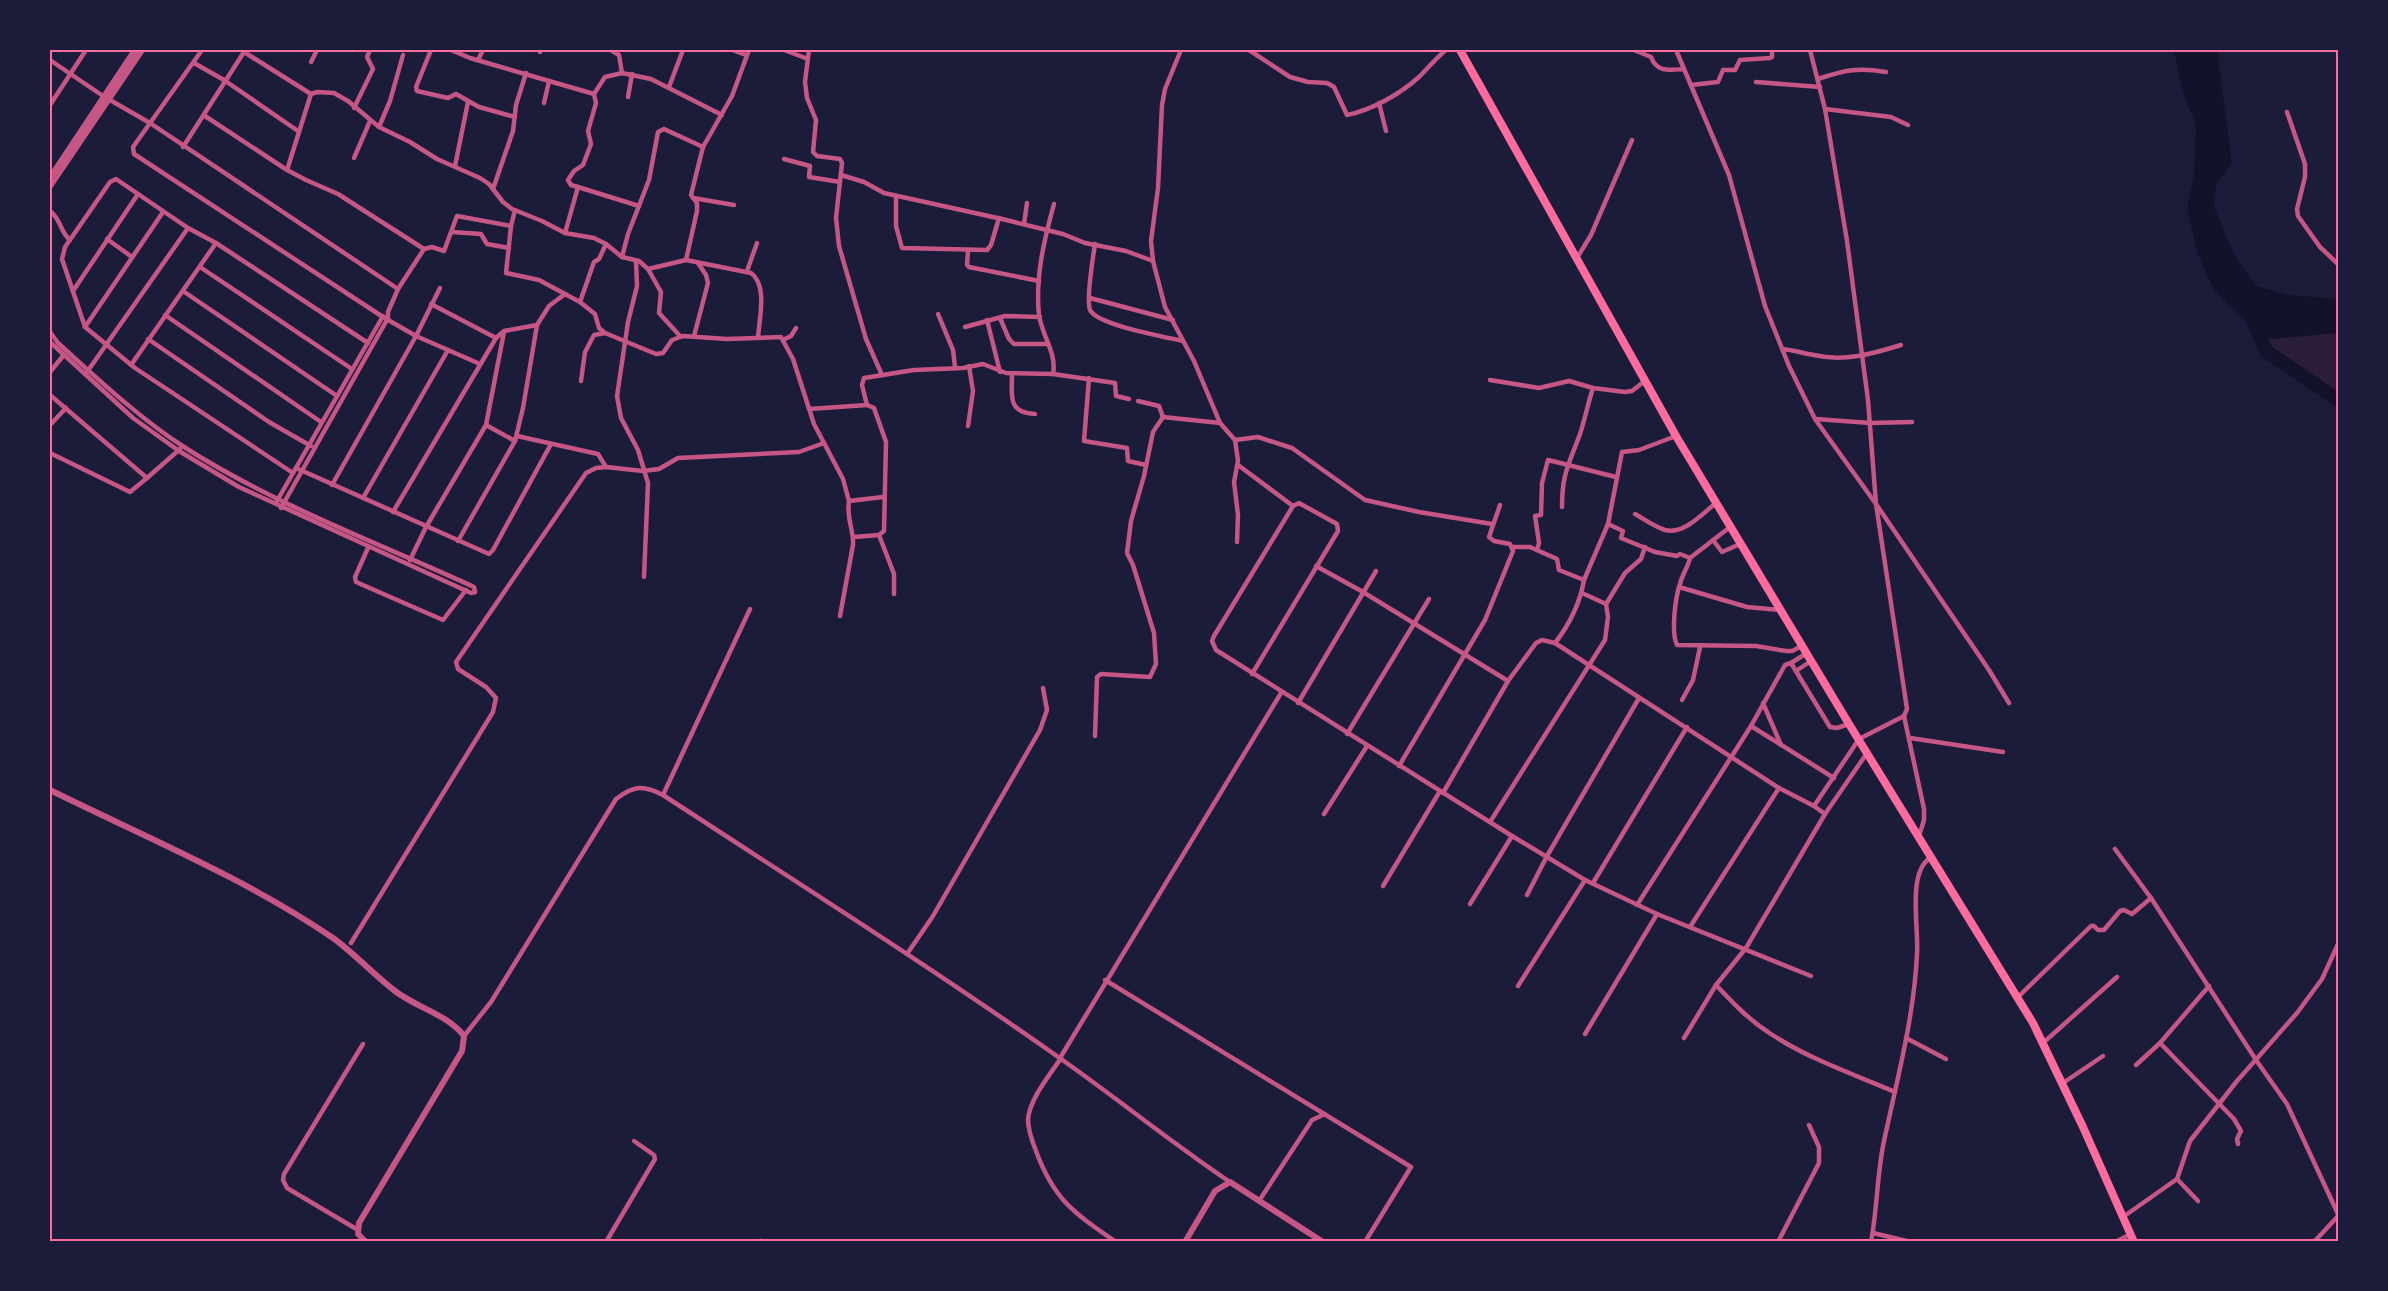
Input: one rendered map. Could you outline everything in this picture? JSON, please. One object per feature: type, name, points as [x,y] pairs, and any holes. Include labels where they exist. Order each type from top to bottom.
[{"type":"main road","points":[[1460,50],[1676,436],[1919,836],[1930,858],[2018,998],[2043,1043],[2133,1238]]},
{"type":"street","points":[[50,105],[87,50]]},
{"type":"street","points":[[50,186],[135,50]]},
{"type":"street","points":[[50,178],[142,50]]},
{"type":"street","points":[[202,50],[133,147],[134,154],[416,336],[480,364]]},
{"type":"street","points":[[311,62],[317,50]]},
{"type":"street","points":[[354,108],[373,69],[367,57],[369,50]]},
{"type":"street","points":[[431,50],[417,90],[448,98],[456,94],[468,102],[496,113],[515,117]]},
{"type":"street","points":[[451,50],[594,94]]},
{"type":"street","points":[[478,60],[483,50]]},
{"type":"street","points":[[611,50],[619,55],[622,73]]},
{"type":"street","points":[[669,87],[683,50]]},
{"type":"street","points":[[686,261],[697,211],[697,203],[692,193],[703,147],[736,88],[748,52],[732,50]]},
{"type":"street","points":[[784,50],[808,59]]},
{"type":"street","points":[[809,50],[806,92],[816,123],[813,152],[817,156],[841,160],[842,175],[836,226],[841,257],[866,339],[882,375]]},
{"type":"street","points":[[1181,50],[1165,89],[1162,105],[1158,188],[1151,241],[1162,299],[1220,423],[1235,440],[1238,465],[1234,482],[1238,515],[1237,543]]},
{"type":"street","points":[[1250,50],[1290,77],[1308,82],[1327,83],[1334,87],[1347,116],[1379,104],[1412,82],[1446,50]]},
{"type":"street","points":[[1634,50],[1651,57],[1654,66],[1660,70],[1684,69]]},
{"type":"street","points":[[1676,50],[1729,176],[1757,280],[1782,349],[1815,419],[1989,670],[2009,704]]},
{"type":"street","points":[[1691,84],[1718,81],[1723,70],[1735,70],[1740,60],[1770,58],[1772,50]]},
{"type":"street","points":[[1810,50],[1825,109],[1847,241],[1870,423],[1876,504],[1907,709],[1904,716],[1924,809],[1924,820],[1919,836]]},
{"type":"street","points":[[183,147],[205,116],[224,80],[245,51],[311,94]]},
{"type":"street","points":[[379,127],[390,101],[403,55]]},
{"type":"street","points":[[50,60],[106,98],[150,123],[398,289]]},
{"type":"street","points":[[194,63],[224,80],[298,131]]},
{"type":"street","points":[[1818,79],[1848,69],[1859,68],[1886,72]]},
{"type":"street","points":[[639,207],[571,185],[568,180],[574,171],[583,165],[591,146],[588,131],[596,103],[594,94],[605,77],[622,73],[645,77],[722,115]]},
{"type":"street","points":[[493,189],[511,138],[516,105],[526,74]]},
{"type":"street","points":[[628,97],[632,74]]},
{"type":"street","points":[[544,103],[549,81]]},
{"type":"street","points":[[1756,82],[1820,87]]},
{"type":"street","points":[[311,94],[334,93],[379,127],[410,142],[437,159],[480,178],[514,210],[543,221],[565,233],[590,237],[606,244],[622,257],[644,264],[661,292],[659,313],[680,336]]},
{"type":"street","points":[[287,170],[311,94]]},
{"type":"street","points":[[455,165],[468,102]]},
{"type":"street","points":[[1379,104],[1386,131]]},
{"type":"street","points":[[1825,109],[1891,117],[1908,125]]},
{"type":"street","points":[[2287,112],[2305,164],[2305,177],[2297,209],[2298,216],[2320,247],[2338,264]]},
{"type":"street","points":[[205,116],[287,170],[338,194],[424,249]]},
{"type":"street","points":[[354,158],[370,121]]},
{"type":"street","points":[[622,257],[627,237],[649,180],[656,141],[661,129],[703,147]]},
{"type":"street","points":[[1577,258],[1591,235],[1632,140]]},
{"type":"street","points":[[784,159],[810,166],[809,177],[840,182]]},
{"type":"street","points":[[842,175],[864,182],[879,192],[1024,224],[1126,251],[1154,261]]},
{"type":"street","points":[[368,343],[216,243],[163,212],[116,179],[111,180],[63,251],[62,256],[72,291],[85,327],[131,365],[296,470],[489,554],[551,444]]},
{"type":"street","points":[[565,233],[578,187]]},
{"type":"street","points":[[72,291],[138,194]]},
{"type":"street","points":[[896,196],[896,226],[902,248],[985,251],[990,248],[999,218]]},
{"type":"street","points":[[693,198],[734,205]]},
{"type":"street","points":[[1024,224],[1027,203]]},
{"type":"street","points":[[1053,374],[1053,357],[1040,317],[1039,281],[1047,230],[1054,204]]},
{"type":"street","points":[[514,210],[506,273],[538,280],[580,302],[591,309],[599,328],[605,333],[646,351],[660,354],[672,340],[680,336],[727,339],[773,336],[783,340],[794,359],[814,424],[843,479],[849,501],[848,517],[854,537],[840,616]]},
{"type":"street","points":[[50,211],[59,218],[64,234],[70,240]]},
{"type":"street","points":[[85,327],[163,212]]},
{"type":"street","points":[[276,503],[386,316],[398,289],[424,249],[432,247],[444,251],[457,216],[511,226]]},
{"type":"street","points":[[87,372],[188,228]]},
{"type":"street","points":[[452,232],[481,234],[487,244],[508,248]]},
{"type":"street","points":[[107,239],[132,257]]},
{"type":"street","points":[[131,365],[216,243]]},
{"type":"street","points":[[747,271],[757,243]]},
{"type":"street","points":[[580,302],[595,261],[599,259],[606,244]]},
{"type":"street","points":[[1095,244],[1091,311],[1101,319],[1183,341]]},
{"type":"street","points":[[968,250],[966,265],[969,267],[1039,281]]},
{"type":"street","points":[[636,261],[637,286],[617,383],[617,396],[621,418],[638,450],[648,483],[644,577]]},
{"type":"street","points":[[648,269],[686,261],[747,271],[757,277],[759,283],[758,338]]},
{"type":"street","points":[[694,336],[708,283],[698,263]]},
{"type":"street","points":[[200,267],[352,369]]},
{"type":"street","points":[[332,485],[416,336],[440,288]]},
{"type":"street","points":[[183,291],[339,397]]},
{"type":"street","points":[[458,541],[516,439],[537,325],[549,306],[565,294]]},
{"type":"street","points":[[1090,298],[1173,320]]},
{"type":"street","points":[[431,304],[496,338]]},
{"type":"street","points":[[938,314],[952,350],[955,367]]},
{"type":"street","points":[[165,315],[321,422]]},
{"type":"street","points":[[311,446],[321,422],[339,397],[352,369],[386,316]]},
{"type":"street","points":[[965,327],[1000,318],[1040,317]]},
{"type":"street","points":[[1000,318],[1009,339],[1014,344],[1048,344]]},
{"type":"street","points":[[987,320],[1000,372]]},
{"type":"street","points":[[393,512],[496,338],[504,332],[537,325]]},
{"type":"street","points":[[783,340],[791,336],[796,328]]},
{"type":"street","points":[[50,332],[58,343],[87,372],[133,418],[178,451],[239,488],[276,503],[284,502],[474,587],[475,592],[471,593],[281,508],[276,503],[183,446],[87,372],[63,356],[50,342]]},
{"type":"street","points":[[407,565],[426,527],[486,425],[504,332]]},
{"type":"street","points":[[581,381],[585,352],[590,341],[594,336],[605,333]]},
{"type":"street","points":[[148,339],[269,422],[311,446]]},
{"type":"street","points":[[1782,349],[1795,350],[1814,356],[1862,357],[1900,345]]},
{"type":"street","points":[[363,498],[448,350]]},
{"type":"street","points":[[50,372],[63,356]]},
{"type":"street","points":[[867,405],[862,379],[914,370],[983,364],[1000,372],[1012,374],[1053,374],[1114,383],[1116,396],[1129,399]]},
{"type":"street","points":[[968,426],[974,391],[969,366]]},
{"type":"street","points":[[1012,374],[1012,398],[1016,409],[1022,414],[1035,414]]},
{"type":"street","points":[[1089,378],[1084,441],[1127,448],[1128,461],[1146,465]]},
{"type":"street","points":[[1490,380],[1539,388],[1569,381],[1614,392],[1632,391],[1646,380]]},
{"type":"street","points":[[1562,507],[1562,481],[1580,433],[1593,388]]},
{"type":"street","points":[[50,395],[147,478]]},
{"type":"street","points":[[1138,401],[1159,406],[1163,417]]},
{"type":"street","points":[[809,409],[867,405],[874,408],[886,442],[884,531],[879,536],[854,537]]},
{"type":"street","points":[[50,426],[66,408]]},
{"type":"street","points":[[1163,417],[1220,423]]},
{"type":"street","points":[[1095,736],[1097,677],[1101,674],[1150,677],[1156,664],[1154,633],[1133,565],[1127,554],[1131,522],[1152,432],[1163,417]]},
{"type":"street","points":[[1815,419],[1870,423],[1912,422]]},
{"type":"street","points":[[486,425],[516,439],[598,454],[606,467]]},
{"type":"street","points":[[1555,643],[1566,628],[1582,593],[1584,580],[1608,524],[1622,452],[1639,450],[1676,436]]},
{"type":"street","points":[[1235,440],[1258,437],[1292,448],[1365,500],[1492,524]]},
{"type":"street","points":[[351,943],[493,712],[496,698],[486,687],[458,669],[456,662],[586,473],[596,468],[606,467],[643,471],[659,469],[678,458],[799,452],[824,442]]},
{"type":"street","points":[[50,453],[130,492],[183,446]]},
{"type":"street","points":[[1536,550],[1539,534],[1535,516],[1541,515],[1542,483],[1548,460],[1568,463],[1616,477]]},
{"type":"street","points":[[1238,465],[1293,506]]},
{"type":"street","points":[[281,508],[296,470]]},
{"type":"street","points":[[849,501],[883,497]]},
{"type":"street","points":[[1252,674],[1338,531],[1337,524],[1302,503],[1293,506],[1212,641],[1215,650],[1298,704],[1585,880],[1657,914],[1811,976]]},
{"type":"street","points":[[1635,514],[1665,530],[1673,531],[1688,524],[1716,503]]},
{"type":"street","points":[[1500,505],[1492,524],[1490,540],[1510,544],[1513,547],[1536,550],[1557,559],[1559,570],[1584,580]]},
{"type":"street","points":[[1608,524],[1623,531],[1621,538],[1655,552],[1677,556],[1680,554],[1690,558]]},
{"type":"street","points":[[1730,527],[1690,558],[1679,587],[1676,608],[1676,643],[1679,646],[1700,647],[1756,646],[1792,651],[1804,649]]},
{"type":"street","points":[[879,536],[894,574],[894,594]]},
{"type":"street","points":[[1713,540],[1722,552],[1740,544]]},
{"type":"street","points":[[1399,766],[1465,656],[1491,607],[1513,547]]},
{"type":"street","points":[[1490,822],[1605,640],[1608,617],[1606,604],[1625,573],[1641,559],[1645,547]]},
{"type":"street","points":[[368,548],[355,577],[356,582],[443,620],[468,585]]},
{"type":"street","points":[[1316,566],[1363,592],[1508,681]]},
{"type":"street","points":[[1298,704],[1376,571]]},
{"type":"street","points":[[1679,587],[1747,607],[1781,610]]},
{"type":"street","points":[[1582,593],[1606,604]]},
{"type":"street","points":[[1347,734],[1429,599]]},
{"type":"street","points":[[663,795],[750,609]]},
{"type":"street","points":[[1383,886],[1508,681],[1536,643],[1542,640],[1555,643],[1779,788],[1825,814]]},
{"type":"street","points":[[1682,700],[1693,680],[1700,647]]},
{"type":"street","points":[[1637,904],[1751,726],[1781,669],[1785,664],[1791,663],[1804,649]]},
{"type":"street","points":[[1796,671],[1811,661]]},
{"type":"street","points":[[1791,663],[1830,726],[1837,728],[1849,724]]},
{"type":"street","points":[[907,954],[933,916],[1040,730],[1047,710],[1043,688]]},
{"type":"street","points":[[1116,1242],[1076,1215],[1060,1198],[1042,1167],[1034,1146],[1028,1118],[1033,1104],[1105,980],[1281,693]]},
{"type":"street","points":[[1527,895],[1547,856],[1639,698]]},
{"type":"street","points":[[1764,704],[1781,745]]},
{"type":"street","points":[[1814,806],[1859,739],[1904,716]]},
{"type":"street","points":[[1751,726],[1834,777]]},
{"type":"street","points":[[1593,883],[1687,727]]},
{"type":"street","points":[[1910,738],[2003,752]]},
{"type":"street","points":[[1324,814],[1367,746]]},
{"type":"street","points":[[1684,1038],[1716,985],[1746,948],[1825,814],[1867,753]]},
{"type":"street","points":[[358,1230],[363,1215],[462,1051],[464,1036],[491,1002],[616,799],[627,790],[638,788],[651,789],[663,795],[907,954],[1060,1058],[1186,1153],[1323,1242]]},
{"type":"street","points":[[1690,927],[1779,788]]},
{"type":"street","points":[[50,790],[241,883],[315,927],[347,949],[365,967],[398,993],[452,1024],[464,1036]]},
{"type":"street","points":[[1470,904],[1512,836]]},
{"type":"street","points":[[2115,849],[2151,898],[2287,1104],[2338,1215],[2314,1242]]},
{"type":"street","points":[[1871,1242],[1882,1149],[1906,1038],[1917,954],[1918,874],[1930,858]]},
{"type":"street","points":[[1518,986],[1585,880]]},
{"type":"street","points":[[2018,998],[2091,926],[2104,930],[2120,911],[2124,910],[2132,914],[2151,898]]},
{"type":"street","points":[[1585,1034],[1657,914]]},
{"type":"street","points":[[2123,1217],[2177,1179],[2190,1141],[2297,1013],[2322,979],[2338,944]]},
{"type":"street","points":[[2043,1043],[2117,977]]},
{"type":"street","points":[[1105,980],[1411,1167],[1365,1242]]},
{"type":"street","points":[[1716,985],[1747,1017],[1768,1033],[1832,1065],[1895,1092]]},
{"type":"street","points":[[2136,1065],[2160,1043],[2210,986]]},
{"type":"street","points":[[1906,1038],[1946,1059]]},
{"type":"street","points":[[2160,1043],[2234,1119],[2240,1128],[2238,1144]]},
{"type":"street","points":[[363,1044],[284,1174],[283,1180],[287,1188],[358,1230],[366,1242]]},
{"type":"street","points":[[2062,1083],[2103,1056]]},
{"type":"street","points":[[1259,1201],[1312,1120],[1324,1114]]},
{"type":"street","points":[[1778,1242],[1819,1162],[1819,1147],[1809,1125]]},
{"type":"street","points":[[606,1242],[654,1162],[654,1155],[634,1141]]},
{"type":"street","points":[[2177,1179],[2198,1201]]},
{"type":"street","points":[[1185,1242],[1215,1191],[1230,1182]]},
{"type":"street","points":[[1873,1233],[1911,1242]]},
{"type":"street","points":[[2115,1242],[2133,1238]]},
{"type":"shaded area","points":[[2174,50],[2217,50],[2232,164],[2217,182],[2214,207],[2234,255],[2256,286],[2289,295],[2338,299],[2338,333],[2273,339],[2262,337],[2214,290],[2198,255],[2187,208],[2194,176],[2196,125],[2183,93]]},
{"type":"shaded area","points":[[2338,333],[2338,400],[2266,351],[2262,337]]},
{"type":"waterway","points":[[2253,320],[2266,351],[2338,400]]}]
